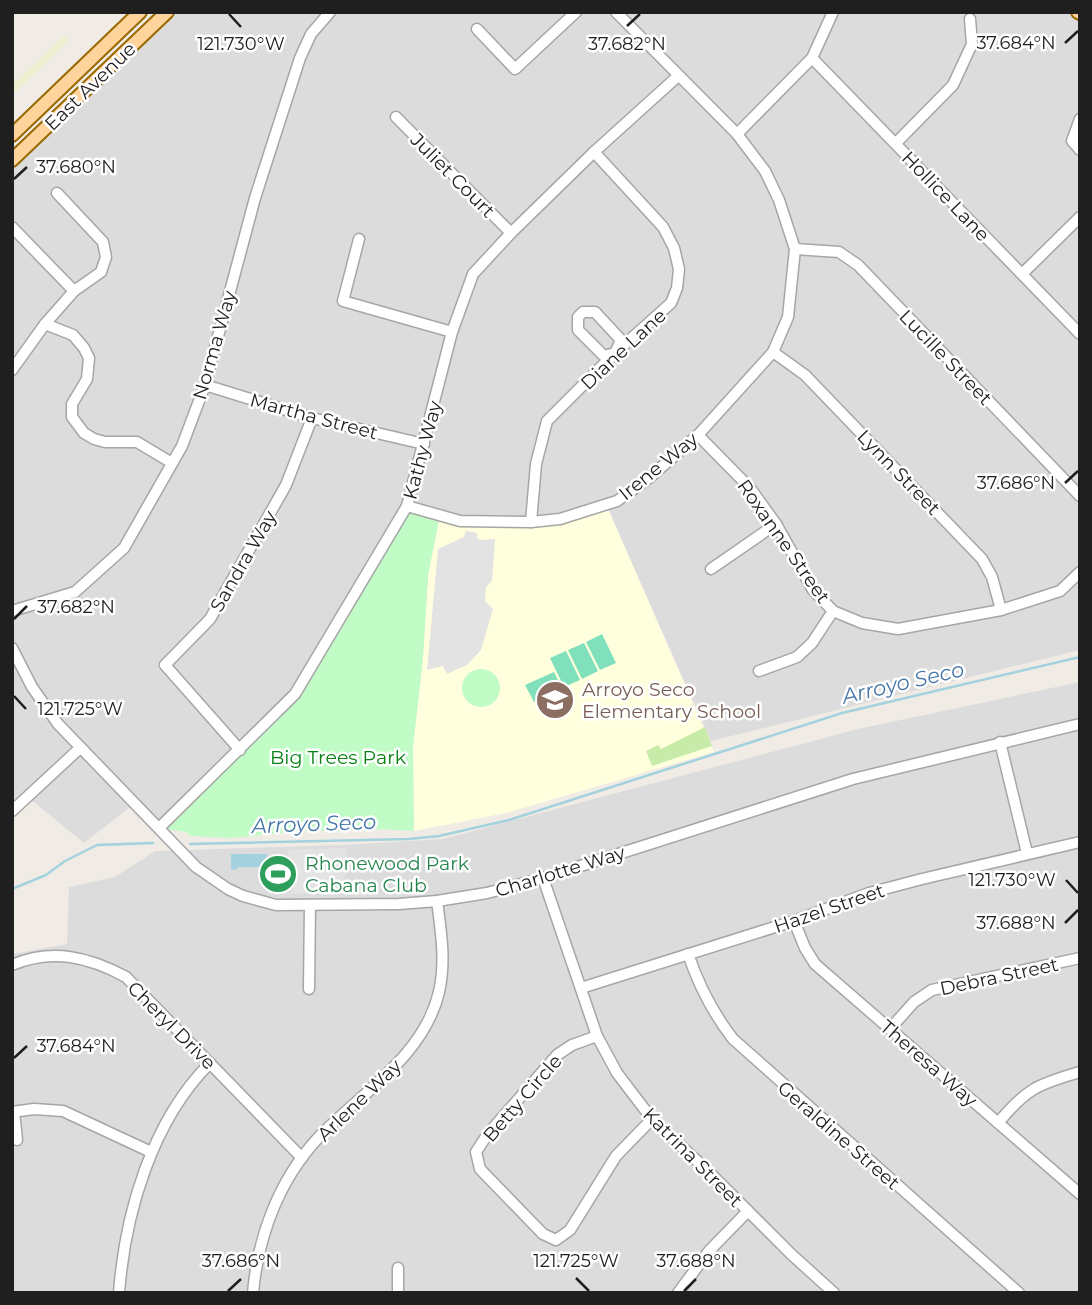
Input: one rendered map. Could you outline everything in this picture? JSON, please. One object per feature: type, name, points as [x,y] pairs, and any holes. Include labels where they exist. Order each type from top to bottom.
[{"type":"main road","name":"East Avenue","points":[[12,135],[141,12]]},
{"type":"main road","name":"East Avenue","points":[[12,160],[167,12]]},
{"type":"street","name":"Norma Way","points":[[12,611],[75,592],[124,548],[182,446],[205,385],[255,198],[300,58],[311,34],[330,12]]},
{"type":"street","points":[[477,29],[515,69],[576,12]]},
{"type":"street","points":[[616,12],[737,134],[765,171],[779,200],[795,249]]},
{"type":"street","points":[[737,134],[812,58],[833,12]]},
{"type":"street","points":[[896,143],[953,85],[972,44],[971,19]]},
{"type":"street","name":"Hollice Lane","points":[[812,58],[1080,334]]},
{"type":"street","name":"Kathy Way","points":[[162,832],[295,694],[407,506],[452,332],[473,274],[594,152],[678,76]]},
{"type":"street","name":"Juliet Court","points":[[396,117],[511,233]]},
{"type":"street","points":[[1080,119],[1072,141],[1080,149]]},
{"type":"street","name":"Diane Lane","points":[[531,522],[536,464],[547,421],[615,353],[671,303],[680,269],[674,248],[663,227],[594,152]]},
{"type":"street","points":[[12,370],[74,290],[101,272],[106,257],[103,242],[57,193]]},
{"type":"street","points":[[1022,274],[1080,217]]},
{"type":"street","points":[[12,226],[74,290]]},
{"type":"street","points":[[359,239],[343,301],[452,332]]},
{"type":"street","name":"Irene Way","points":[[407,506],[460,521],[531,522],[560,519],[617,501],[649,478],[698,435],[773,352],[788,317],[795,249]]},
{"type":"street","name":"Lucille Street","points":[[795,249],[839,252],[858,265],[1080,496]]},
{"type":"street","points":[[583,312],[595,312],[621,341],[615,353],[604,356],[578,330],[578,317],[583,312]]},
{"type":"street","points":[[45,324],[73,335],[89,358],[87,379],[72,404],[72,417],[84,433],[106,442],[137,442],[172,463]]},
{"type":"street","name":"Lynn Street","points":[[773,352],[804,375],[982,559],[992,577],[1001,610]]},
{"type":"street","name":"Martha Street","points":[[205,385],[312,418],[424,444]]},
{"type":"street","name":"Sandra Way","points":[[240,750],[165,665],[210,619],[286,485],[312,418]]},
{"type":"street","name":"Roxanne Street","points":[[698,435],[750,488],[776,524],[813,590],[833,611],[862,623],[898,629],[1001,610],[1060,592],[1080,572]]},
{"type":"street","points":[[711,569],[776,524]]},
{"type":"street","points":[[759,671],[797,657],[812,643],[833,611]]},
{"type":"street","name":"Charlotte Way","points":[[12,648],[43,704],[80,748],[178,849],[212,879],[243,896],[276,905],[437,901],[487,892],[544,878],[853,779],[1080,724]]},
{"type":"street","points":[[1000,742],[1027,853]]},
{"type":"street","points":[[12,811],[80,748]]},
{"type":"street","name":"Hazel Street","points":[[581,988],[794,921],[869,893],[1080,842]]},
{"type":"street","name":"Katrina Street","points":[[544,878],[597,1036],[617,1073],[652,1119],[790,1254],[834,1293]]},
{"type":"street","name":"Arlene Way","points":[[253,1293],[260,1247],[269,1217],[284,1186],[318,1139],[403,1057],[419,1038],[429,1019],[439,994],[443,968],[443,943],[437,901]]},
{"type":"street","points":[[309,989],[310,906]]},
{"type":"street","name":"Theresa Way","points":[[794,921],[815,964],[1080,1194]]},
{"type":"street","name":"Geraldine Street","points":[[688,954],[699,987],[716,1017],[733,1039],[1019,1293]]},
{"type":"street","name":"Cheryl Drive","points":[[12,965],[44,956],[83,958],[102,964],[126,977],[302,1158]]},
{"type":"street","name":"Debra Street","points":[[890,1029],[914,1002],[932,990],[1080,958]]},
{"type":"street","name":"Betty Circle","points":[[597,1036],[572,1045],[544,1067],[476,1152],[480,1169],[543,1234],[556,1240],[570,1230],[616,1156],[652,1119]]},
{"type":"street","points":[[119,1293],[121,1261],[130,1218],[151,1152],[195,1078],[210,1063]]},
{"type":"street","points":[[998,1123],[1029,1090],[1044,1082],[1080,1072]]},
{"type":"street","points":[[17,1140],[13,1112],[34,1109],[63,1111],[151,1152]]},
{"type":"street","points":[[678,1293],[709,1251],[748,1211]]},
{"type":"street","points":[[398,1268],[398,1293]]},
{"type":"shaded area","points":[[168,12],[1080,13],[1080,650],[711,741],[606,505],[295,694],[159,828],[134,804],[84,843],[29,798],[12,811],[12,161]]},
{"type":"shaded area","points":[[65,35],[70,40],[12,95],[12,85]]},
{"type":"shaded area","name":"Arroyo Seco Elementary School","points":[[606,504],[714,752],[506,813],[414,831],[413,747],[423,658],[428,575],[440,515],[531,522]]},
{"type":"shaded area","points":[[466,531],[477,533],[479,540],[495,539],[492,581],[486,587],[485,601],[493,609],[481,650],[467,665],[447,674],[443,666],[427,670],[438,549],[464,537]]},
{"type":"shaded area","points":[[1080,682],[1080,1293],[12,1293],[12,954],[67,944],[69,887],[115,877],[155,851],[443,839],[858,729]]},
{"type":"shaded area","points":[[346,848],[344,892],[291,894],[288,850]]},
{"type":"green space","name":"Big Trees Park","points":[[407,506],[440,515],[428,575],[423,658],[413,747],[414,831],[313,830],[232,838],[190,836],[186,832],[159,828],[295,694]]},
{"type":"green space","points":[[602,634],[616,663],[600,670],[586,642]]},
{"type":"green space","points":[[584,643],[598,671],[582,679],[568,650]]},
{"type":"green space","points":[[566,651],[580,680],[564,687],[550,658]]},
{"type":"green space","points":[[481,669],[494,675],[500,688],[494,701],[481,707],[468,701],[462,688],[468,675]]},
{"type":"green space","points":[[554,672],[562,688],[534,702],[525,685]]},
{"type":"green space","points":[[705,727],[712,746],[652,766],[646,751],[658,745],[661,749]]},
{"type":"water","points":[[231,854],[267,854],[268,867],[238,867],[231,870]]},
{"type":"waterway","points":[[190,844],[439,836],[509,820],[842,713],[1080,657]]},
{"type":"waterway","name":"Arroyo Seco","points":[[12,889],[46,875],[65,861],[97,845],[153,843]]},
{"type":"place","name":"Arroyo Seco Elementary School","points":[[555,700]]},
{"type":"place","name":"Rhonewood Park Cabana Club","points":[[278,874]]}]
